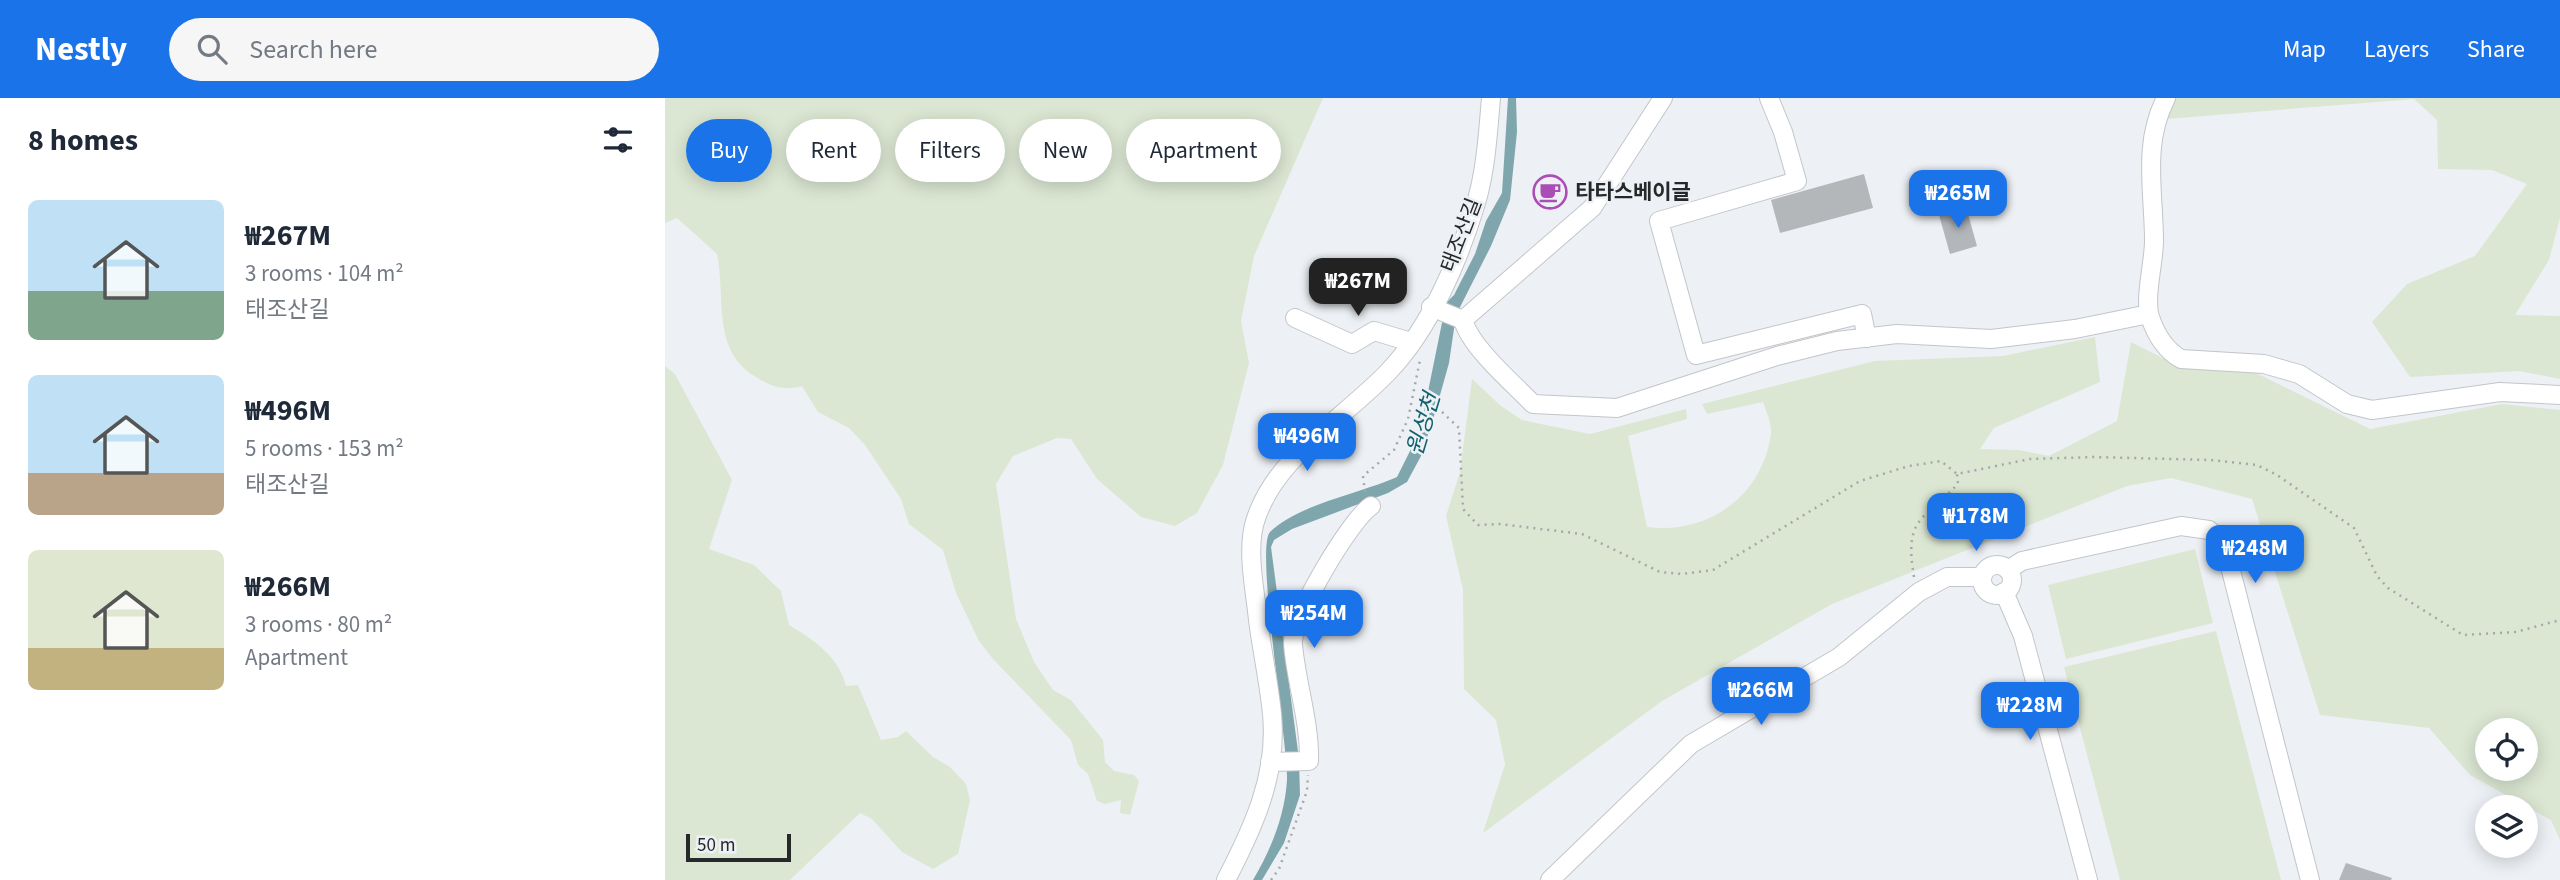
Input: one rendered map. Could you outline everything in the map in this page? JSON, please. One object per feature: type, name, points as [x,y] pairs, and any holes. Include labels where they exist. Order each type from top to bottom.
[{"type":"street","name":"태조산길","points":[[1226,880],[1249,835],[1276,761],[1251,560],[1254,527],[1265,495],[1295,458],[1416,348],[1435,309],[1477,201],[1491,98]]},
{"type":"street","points":[[1460,319],[1592,208],[1663,98]]},
{"type":"street","points":[[1769,98],[1783,132],[1797,181],[1659,221],[1696,355],[1862,313],[1867,338]]},
{"type":"street","points":[[2166,98],[2151,148],[2150,185],[2154,241],[2149,314],[2169,352],[2181,359],[2265,365],[2299,374],[2347,404],[2372,410],[2500,392],[2560,395]]},
{"type":"street","points":[[1435,309],[1460,319],[1473,338],[1533,404],[1617,408],[1777,356],[1837,341],[1897,334],[1991,339],[2075,329],[2149,314]]},
{"type":"street","points":[[1295,317],[1352,344],[1374,331],[1416,348]]},
{"type":"street","points":[[1276,761],[1307,761],[1293,641],[1326,567],[1346,534],[1371,506]]},
{"type":"street","points":[[2008,570],[2022,561],[2181,526],[2209,530],[2224,543],[2311,880]]},
{"type":"street","points":[[1550,880],[1691,744],[1839,657],[1916,595],[1947,578],[1982,577],[1991,566],[2000,565],[2008,570],[2011,583],[2004,592],[1996,594],[1987,591],[1982,577]]},
{"type":"street","points":[[2004,592],[2022,636],[2088,880]]},
{"type":"path","points":[[1363,485],[1363,476],[1394,450],[1408,419],[1416,348]]},
{"type":"path","points":[[1442,412],[1459,428],[1463,509],[1478,525],[1500,524],[1582,534],[1660,572],[1682,574],[1713,570],[1860,481],[1909,466],[1941,461],[1957,474],[1958,484],[1921,516],[1914,530],[1910,547],[1916,595]]},
{"type":"path","points":[[1957,474],[2029,459],[2093,457],[2211,460],[2257,465],[2354,528],[2377,576],[2388,588],[2463,635],[2516,632],[2560,620]]},
{"type":"path","points":[[1271,880],[1279,869],[1307,791],[1307,761]]},
{"type":"green space","points":[[665,98],[1323,98],[1254,256],[1241,321],[1249,363],[1223,465],[1197,513],[1175,526],[1141,517],[1097,479],[1071,439],[1057,438],[1013,456],[996,484],[1016,619],[1034,662],[1053,690],[1071,700],[1103,740],[1105,762],[1114,771],[1134,775],[1139,781],[1130,815],[1120,813],[1121,800],[1105,804],[1097,801],[1088,774],[1078,765],[1071,740],[979,641],[956,593],[943,550],[909,524],[901,499],[865,445],[849,428],[818,412],[802,386],[778,387],[756,377],[742,366],[732,353],[726,338],[717,254],[677,218],[665,223]]},
{"type":"green space","points":[[2176,98],[2560,98],[2560,218],[2549,260],[2515,315],[2560,316],[2560,379],[2519,371],[2410,377],[2372,322],[2407,284],[2475,256],[2527,184],[2492,170],[2438,169],[2437,120],[2414,99],[2166,119]]},
{"type":"green space","points":[[2095,337],[2100,382],[1994,428],[1980,449],[2019,450],[2049,456],[2117,421],[2131,342],[2178,366],[2256,373],[2370,429],[2502,404],[2560,410],[2560,840],[2551,820],[2538,813],[2538,795],[2506,795],[2481,781],[2538,781],[2538,718],[2475,718],[2475,778],[2429,728],[2320,715],[2252,499],[2171,478],[2127,486],[1832,604],[1662,701],[1483,833],[1505,764],[1496,720],[1464,689],[1463,590],[1446,516],[1460,472],[1472,379],[1501,406],[1522,420],[1590,434],[1686,409],[1687,419],[1628,436],[1647,527],[1670,528],[1691,525],[1729,507],[1757,475],[1766,455],[1771,429],[1763,402],[1707,414],[1702,404],[1875,361],[2003,356]]},
{"type":"green space","points":[[665,366],[675,374],[732,480],[709,549],[754,565],[781,591],[789,625],[807,636],[832,658],[846,686],[858,685],[881,740],[898,737],[906,731],[933,757],[950,767],[966,784],[970,800],[958,854],[933,869],[902,852],[872,819],[860,813],[790,880],[665,880]]},
{"type":"green space","points":[[2195,549],[2213,623],[2066,659],[2048,585]]},
{"type":"green space","points":[[2216,631],[2281,880],[2120,880],[2064,667]]},
{"type":"water","name":"원성천","points":[[1508,98],[1516,98],[1517,132],[1510,200],[1491,246],[1456,315],[1449,363],[1421,456],[1407,482],[1388,493],[1292,529],[1274,540],[1271,547],[1299,759],[1300,795],[1284,843],[1262,880],[1253,880],[1276,832],[1287,780],[1266,572],[1266,546],[1270,532],[1296,514],[1397,477],[1420,431],[1446,303],[1454,295],[1475,254],[1486,221],[1502,193]]},
{"type":"building","points":[[1864,174],[1873,208],[1780,233],[1771,200]]},
{"type":"building","points":[[1966,207],[1977,246],[1950,254],[1939,215]]},
{"type":"building","points":[[2346,863],[2392,878],[2339,880]]},
{"type":"place","name":"타타스베이글","points":[[1550,192]]}]
